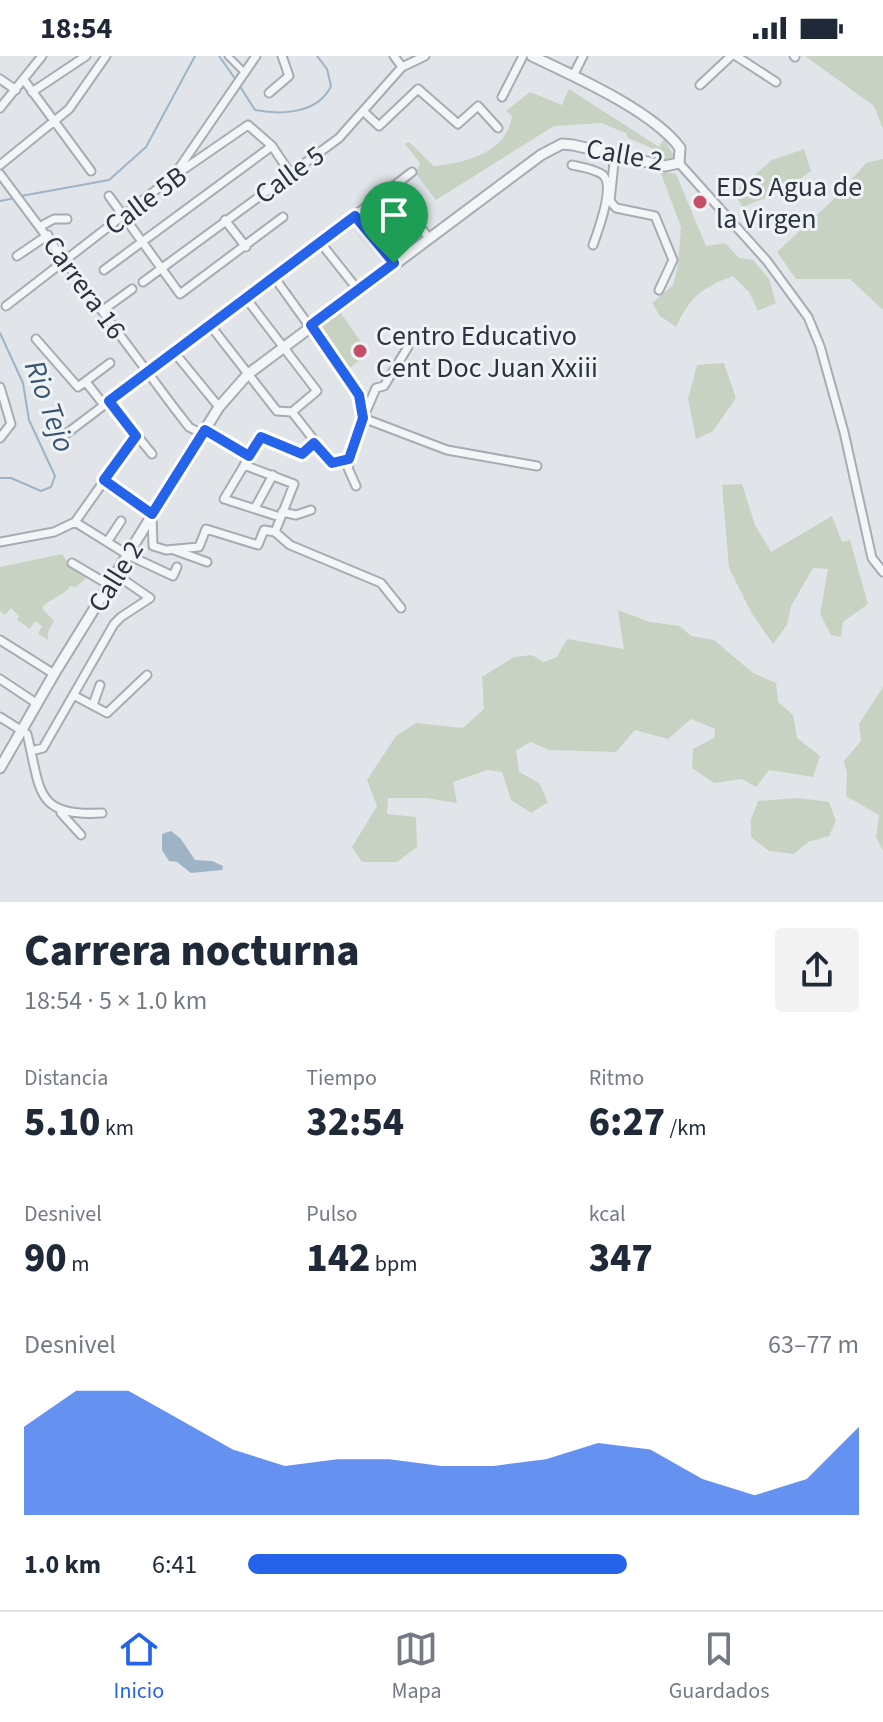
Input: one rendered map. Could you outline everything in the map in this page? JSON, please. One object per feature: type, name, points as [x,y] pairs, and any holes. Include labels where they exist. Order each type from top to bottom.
[{"type":"street","points":[[0,108],[42,56]]},
{"type":"street","points":[[32,92],[86,56]]},
{"type":"street","points":[[0,165],[80,96],[106,56]]},
{"type":"street","points":[[228,56],[242,72]]},
{"type":"street","points":[[174,176],[242,72],[256,56]]},
{"type":"street","points":[[269,93],[289,76],[282,56]]},
{"type":"street","points":[[394,56],[402,67]]},
{"type":"street","name":"Calle 5","points":[[143,282],[339,138],[402,67],[425,56]]},
{"type":"street","points":[[502,97],[523,56]]},
{"type":"street","points":[[532,56],[660,127],[680,148],[679,163],[789,289],[808,317],[820,346],[844,432],[868,544],[872,558],[883,572]]},
{"type":"street","points":[[573,76],[583,56]]},
{"type":"street","points":[[700,85],[734,56],[776,82]]},
{"type":"street","points":[[0,79],[16,90]]},
{"type":"street","points":[[24,80],[91,171]]},
{"type":"street","points":[[363,111],[379,126],[418,89],[458,124],[478,106],[498,128]]},
{"type":"street","name":"Calle 5B","points":[[6,306],[174,176],[248,125],[272,146]]},
{"type":"street","name":"Calle 2","points":[[0,768],[4,753],[219,407],[248,374],[510,175],[562,144],[665,166],[679,163]]},
{"type":"street","points":[[104,270],[272,146],[290,173]]},
{"type":"street","points":[[593,245],[607,204],[615,153]]},
{"type":"street","points":[[572,165],[605,177],[607,204]]},
{"type":"street","points":[[62,437],[412,172]]},
{"type":"street","name":"Carrera 16","points":[[0,174],[189,427],[249,456]]},
{"type":"street","points":[[392,189],[428,237]]},
{"type":"street","points":[[109,196],[180,294],[283,217]]},
{"type":"street","points":[[607,204],[657,218],[673,260],[659,290]]},
{"type":"street","points":[[355,216],[394,263]]},
{"type":"street","points":[[41,226],[54,219],[67,219]]},
{"type":"street","points":[[225,220],[246,247]]},
{"type":"street","points":[[17,256],[48,235]]},
{"type":"street","points":[[320,242],[358,290]]},
{"type":"street","points":[[274,277],[359,395],[363,418]]},
{"type":"street","points":[[103,310],[132,289]]},
{"type":"street","points":[[210,325],[277,411],[292,412],[317,391],[245,297]]},
{"type":"street","points":[[36,339],[78,387],[110,363]]},
{"type":"street","points":[[356,486],[348,468],[363,418],[376,388],[384,386],[408,347]]},
{"type":"street","points":[[174,352],[219,407]]},
{"type":"street","points":[[86,382],[152,454]]},
{"type":"street","points":[[0,387],[11,424],[0,438]]},
{"type":"street","points":[[292,412],[332,463],[349,459]]},
{"type":"street","points":[[363,418],[447,450],[537,466]]},
{"type":"street","points":[[0,542],[54,532],[75,522],[136,436]]},
{"type":"street","points":[[311,510],[296,515],[281,515],[224,499],[261,437],[302,454],[314,443]]},
{"type":"street","points":[[244,465],[294,484],[275,532]]},
{"type":"street","points":[[255,508],[273,475]]},
{"type":"street","points":[[104,480],[152,514],[153,546],[172,549],[207,562]]},
{"type":"street","points":[[107,542],[121,521]]},
{"type":"street","points":[[75,522],[128,555],[173,576],[177,567]]},
{"type":"street","points":[[172,549],[199,547],[206,529],[258,545],[264,530],[275,532],[290,545],[381,583],[401,608]]},
{"type":"street","points":[[72,563],[109,585]]},
{"type":"street","points":[[31,751],[43,748],[114,624],[150,598],[115,574]]},
{"type":"street","points":[[0,640],[54,674]]},
{"type":"street","points":[[75,696],[107,713],[147,675]]},
{"type":"street","points":[[0,679],[36,703]]},
{"type":"street","points":[[93,705],[100,685]]},
{"type":"street","points":[[0,717],[27,734],[41,788],[50,804],[81,835]]},
{"type":"street","points":[[60,812],[102,813]]},
{"type":"green space","points":[[805,56],[883,56],[883,129],[874,106]]},
{"type":"green space","points":[[569,89],[659,147],[664,139],[675,158],[671,161],[662,159],[654,149],[601,123],[554,126],[436,200],[416,174],[420,163],[405,144],[409,142],[434,166],[471,159],[502,139],[512,116],[506,111],[530,92],[562,105]]},
{"type":"green space","points":[[804,149],[811,171],[788,188],[743,207],[733,193],[772,160]]},
{"type":"green space","points":[[883,159],[883,310],[850,279],[796,279],[777,252],[835,198],[866,163]]},
{"type":"green space","points":[[660,171],[676,174],[706,246],[725,243],[739,258],[753,260],[769,279],[776,303],[758,311],[749,292],[733,276],[698,294],[676,327],[660,316],[652,303],[673,285],[681,227]]},
{"type":"green space","points":[[340,312],[369,353],[347,370],[318,330]]},
{"type":"green space","points":[[724,363],[736,398],[713,431],[696,439],[688,399],[697,365]]},
{"type":"green space","points":[[742,484],[755,525],[771,552],[832,516],[842,542],[850,540],[868,604],[843,622],[841,637],[831,635],[820,614],[828,569],[813,568],[791,606],[787,625],[773,644],[751,612],[729,568],[722,485]]},
{"type":"green space","points":[[62,554],[72,569],[88,576],[42,608],[54,621],[48,632],[48,640],[38,634],[42,626],[35,621],[30,629],[17,620],[19,616],[11,608],[5,615],[0,611],[0,567]]},
{"type":"green space","points":[[618,610],[650,622],[680,626],[691,636],[714,640],[753,673],[776,683],[778,702],[793,715],[797,738],[820,756],[813,777],[769,770],[756,787],[742,779],[714,783],[692,768],[693,749],[714,738],[715,729],[691,719],[668,739],[635,730],[616,752],[549,750],[531,742],[516,750],[519,772],[539,783],[548,802],[531,813],[511,800],[502,772],[487,770],[453,782],[457,803],[426,798],[388,798],[387,814],[416,817],[417,847],[397,862],[362,862],[352,847],[377,806],[367,780],[396,736],[416,723],[463,728],[484,709],[482,677],[514,657],[532,655],[544,662],[557,657],[567,639],[624,649]]},
{"type":"green space","points":[[883,687],[883,851],[876,837],[879,815],[846,796],[844,761],[861,741],[859,724]]},
{"type":"green space","points":[[798,798],[829,802],[836,821],[829,836],[808,842],[794,854],[769,851],[751,837],[751,819],[758,801]]},
{"type":"water","points":[[171,831],[181,839],[195,860],[212,861],[223,866],[222,870],[191,873],[177,862],[169,861],[162,850],[162,834]]},
{"type":"waterway","name":"Rio Tejo","points":[[21,196],[109,180],[146,147],[195,56]]},
{"type":"waterway","name":"Rio Tejo","points":[[219,56],[236,80]]},
{"type":"waterway","name":"Rio Tejo","points":[[239,85],[255,110],[287,112],[308,107],[325,95],[331,86],[327,69],[317,56]]},
{"type":"waterway","name":"Rio Tejo","points":[[0,201],[15,198]]},
{"type":"waterway","name":"Rio Tejo","points":[[0,333],[23,383],[29,420],[55,476],[51,487],[41,491],[11,478],[0,478]]},
{"type":"place","name":"EDS Agua de la Virgen","points":[[700,202]]},
{"type":"place","name":"Centro Educativo Cent Doc Juan Xxiii","points":[[360,351]]},
{"type":"route","points":[[355,216],[394,263],[311,325],[348,377],[362,404],[363,418],[349,459],[332,463],[314,443],[302,454],[261,437],[249,456],[205,430],[152,514],[104,480],[136,436],[109,401],[245,297],[355,216]]}]
